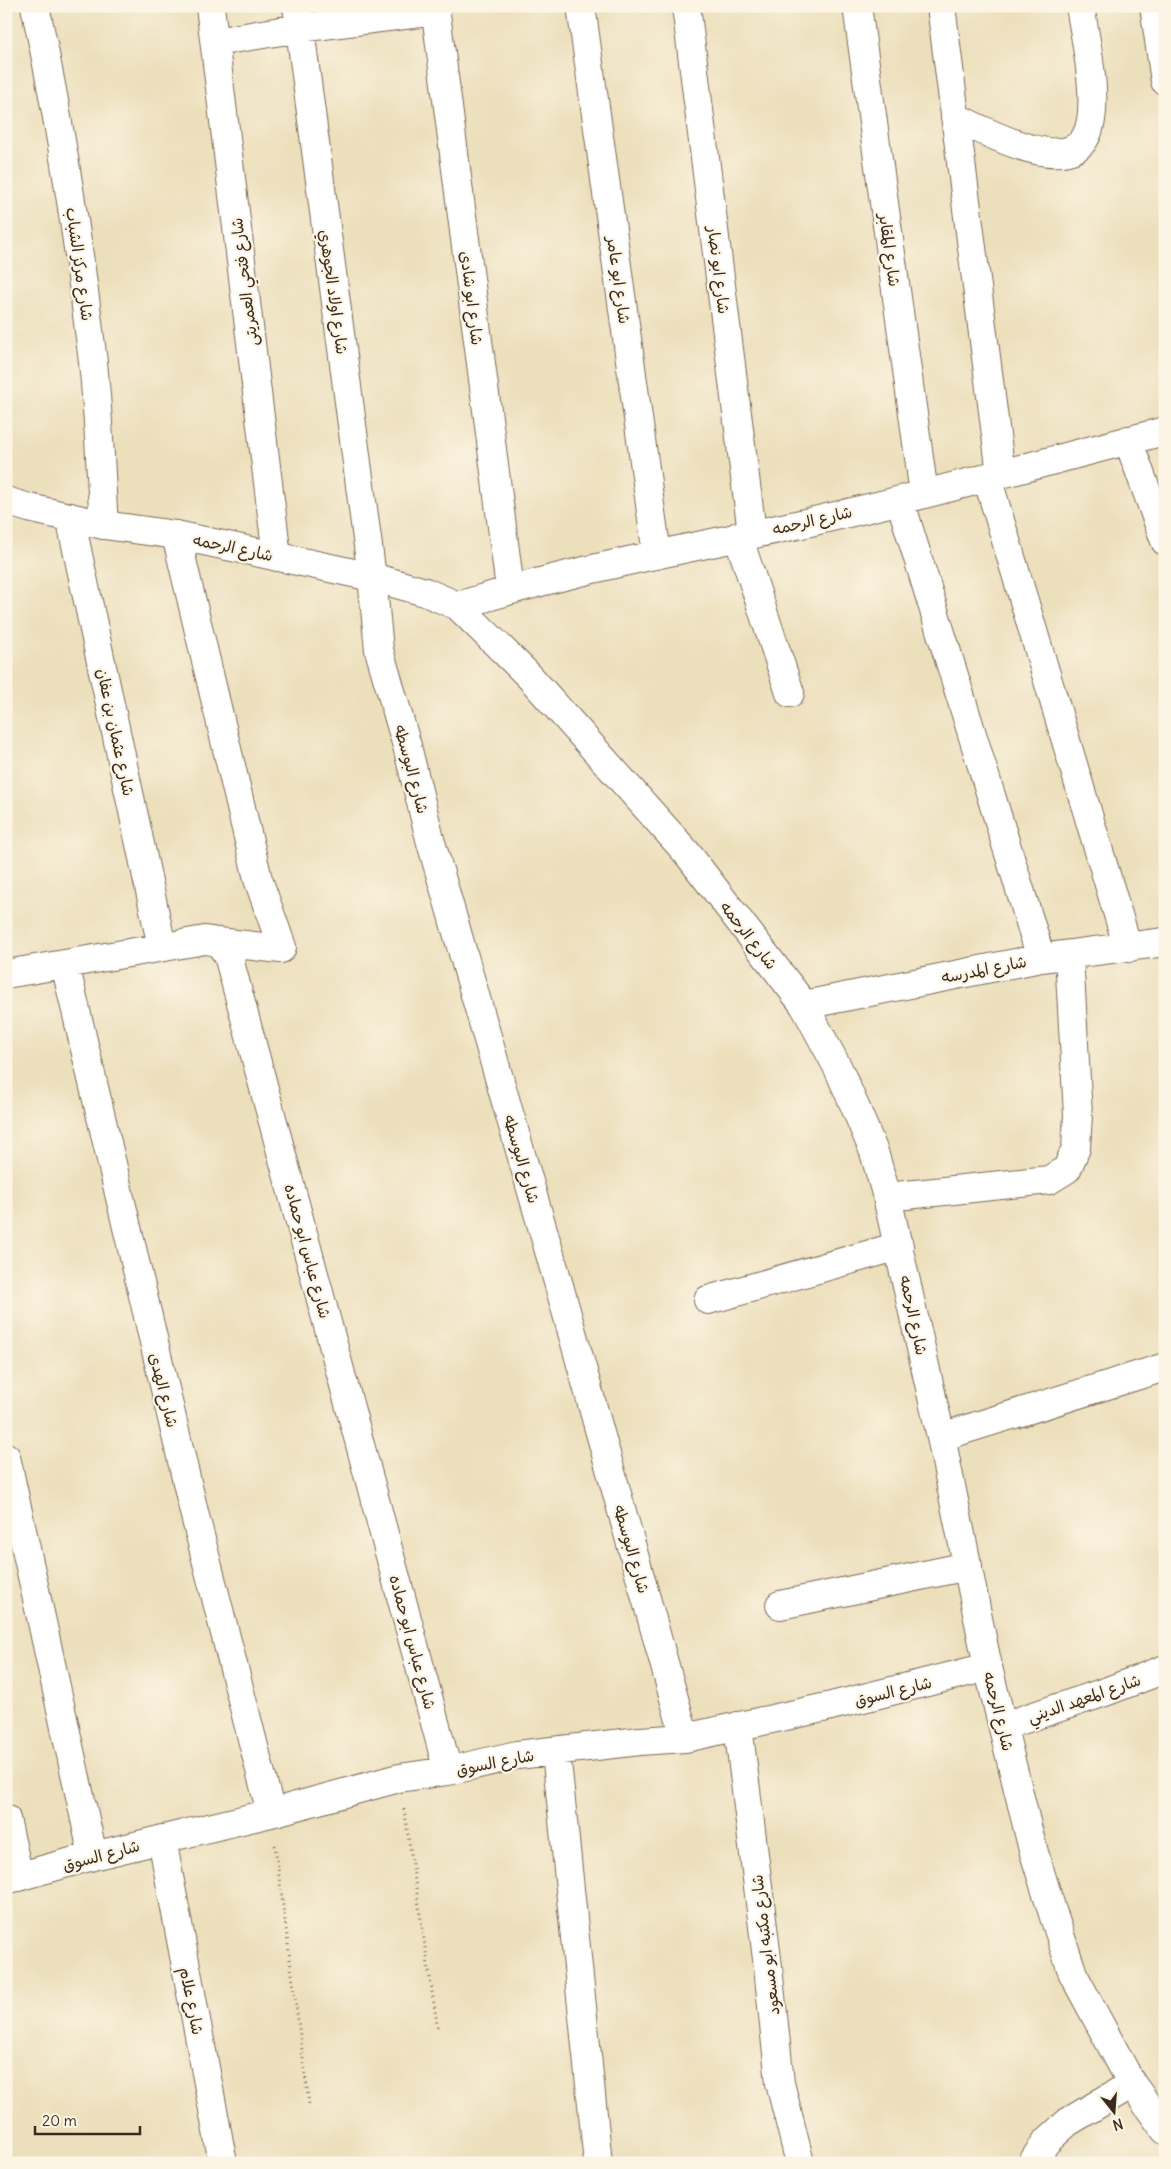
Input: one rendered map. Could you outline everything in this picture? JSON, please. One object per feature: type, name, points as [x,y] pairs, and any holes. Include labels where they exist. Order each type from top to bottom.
[{"type":"street","name":"شارع مركز الشباب","points":[[34,6],[45,55],[75,221],[92,356],[104,525]]},
{"type":"street","name":"شارع فتحي العمريتى","points":[[210,6],[277,557]]},
{"type":"street","name":"شارع ابو عامر","points":[[581,6],[657,555]]},
{"type":"street","name":"شارع ابو نصار","points":[[686,6],[745,535],[790,693]]},
{"type":"street","name":"شارع المقابر","points":[[856,6],[912,497],[1041,958]]},
{"type":"street","points":[[941,6],[994,476],[1128,948]]},
{"type":"street","points":[[955,117],[1006,141],[1040,151],[1057,152],[1073,148],[1085,139],[1091,117],[1092,101],[1080,6]]},
{"type":"street","points":[[1154,6],[1165,81]]},
{"type":"street","points":[[214,42],[298,17],[435,9]]},
{"type":"street","name":"شارع ابو شادى","points":[[435,9],[510,589]]},
{"type":"street","name":"شارع اولاد الجوهري","points":[[298,17],[372,578]]},
{"type":"street","name":"شارع الرحمه","points":[[458,606],[510,589],[912,497],[1165,431]]},
{"type":"street","points":[[1128,440],[1165,541]]},
{"type":"street","name":"شارع الرحمه","points":[[6,501],[104,525],[176,535],[372,578],[425,592],[458,606],[530,677],[688,853],[804,1005],[838,1068],[856,1109],[874,1152],[887,1197],[941,1437],[988,1667],[1032,1846],[1073,1974],[1132,2084],[1165,2130]]},
{"type":"street","name":"شارع عثمان بن عفان","points":[[70,517],[162,947]]},
{"type":"street","points":[[6,974],[205,940],[281,949],[282,947],[258,879],[176,535]]},
{"type":"street","name":"شارع البوسطه","points":[[372,578],[379,650],[407,746],[435,857],[560,1290],[685,1738]]},
{"type":"street","name":"شارع عباس ابو حماده","points":[[218,942],[228,955],[448,1771]]},
{"type":"street","name":"شارع المدرسه","points":[[804,1005],[1041,958],[1165,942]]},
{"type":"street","points":[[887,1197],[1049,1180],[1067,1169],[1076,1148],[1078,1115],[1069,955]]},
{"type":"street","name":"شارع الهدى","points":[[65,964],[194,1512],[271,1813]]},
{"type":"street","points":[[708,1300],[899,1246]]},
{"type":"street","points":[[941,1437],[1165,1367]]},
{"type":"street","points":[[6,1457],[93,1856]]},
{"type":"street","points":[[780,1605],[968,1566]]},
{"type":"street","name":"شارع السوق","points":[[13,1879],[93,1856],[271,1813],[399,1778],[448,1771],[517,1755],[640,1741],[685,1738],[827,1707],[988,1667]]},
{"type":"street","name":"شارع المعهد الديني","points":[[1004,1726],[1105,1692],[1165,1669]]},
{"type":"street","name":"شارع مكتبه ابو مسعود","points":[[738,1726],[768,1967],[780,2083],[800,2163]]},
{"type":"street","points":[[556,1752],[598,2163]]},
{"type":"street","points":[[6,1819],[13,1879]]},
{"type":"street","name":"شارع علام","points":[[162,1839],[223,2163]]},
{"type":"street","points":[[1032,2163],[1046,2142],[1068,2122],[1132,2084]]},
{"type":"path","points":[[399,1778],[438,2030]]},
{"type":"path","points":[[271,1813],[310,2104]]}]
